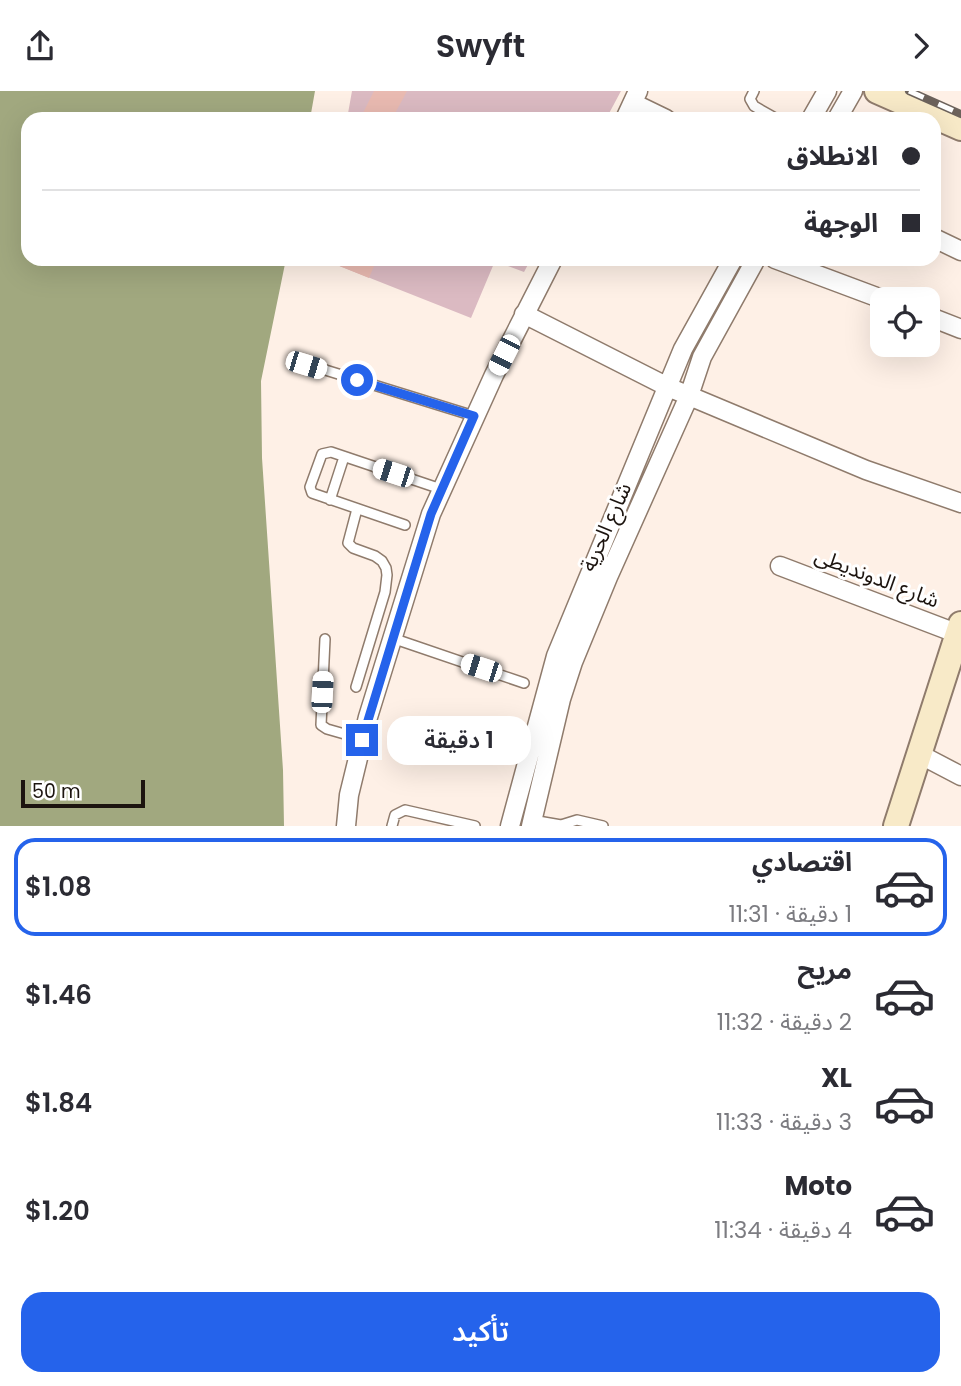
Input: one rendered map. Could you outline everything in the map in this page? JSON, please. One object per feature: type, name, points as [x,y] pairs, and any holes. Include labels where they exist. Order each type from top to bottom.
[{"type":"main road","points":[[877,91],[925,112]]},
{"type":"main road","points":[[941,119],[961,128]]},
{"type":"main road","points":[[896,826],[960,631]]},
{"type":"street","points":[[815,112],[827,91]]},
{"type":"street","points":[[841,112],[853,91]]},
{"type":"street","points":[[635,100],[655,112]]},
{"type":"street","points":[[941,241],[961,251]]},
{"type":"street","points":[[346,826],[349,795],[362,740],[431,514],[474,416],[549,266]]},
{"type":"street","name":"شارع الحرية","points":[[522,824],[552,698],[556,656],[683,349],[729,266]]},
{"type":"street","name":"شارع الحرية","points":[[552,698],[573,662],[689,396],[702,356],[752,266]]},
{"type":"street","points":[[794,266],[870,295]]},
{"type":"street","points":[[524,314],[668,387],[866,470],[961,503]]},
{"type":"street","points":[[940,321],[961,329]]},
{"type":"street","name":"شارع الدونديطى","points":[[780,566],[960,631]]},
{"type":"street","points":[[919,754],[961,776]]},
{"type":"lane","points":[[754,91],[751,102],[759,112]]},
{"type":"lane","points":[[306,365],[474,416]]},
{"type":"lane","points":[[405,525],[314,495],[310,487],[320,457],[328,452],[441,489]]},
{"type":"lane","points":[[330,500],[344,457]]},
{"type":"lane","points":[[356,687],[385,592],[387,575],[382,561],[348,543],[357,509]]},
{"type":"lane","points":[[392,638],[524,683]]},
{"type":"lane","points":[[325,639],[320,722],[327,729],[362,740]]},
{"type":"lane","points":[[392,826],[396,815],[405,810],[475,826]]},
{"type":"lane","points":[[522,824],[561,825],[577,821],[603,826]]},
{"type":"shaded area","points":[[0,91],[315,91],[311,112],[21,112],[21,266],[285,266],[261,381],[262,458],[283,770],[284,826],[0,826]]},
{"type":"shaded area","points":[[352,91],[621,91],[610,112],[348,112]]},
{"type":"shaded area","points":[[340,266],[493,266],[471,318]]},
{"type":"shaded area","points":[[508,266],[527,266],[524,272]]},
{"type":"building","points":[[374,91],[407,91],[396,112],[364,112]]},
{"type":"building","points":[[339,266],[374,266],[369,278]]},
{"type":"railway","points":[[909,91],[961,114]]},
{"type":"route","points":[[357,380],[474,416],[431,514],[362,740]]}]
